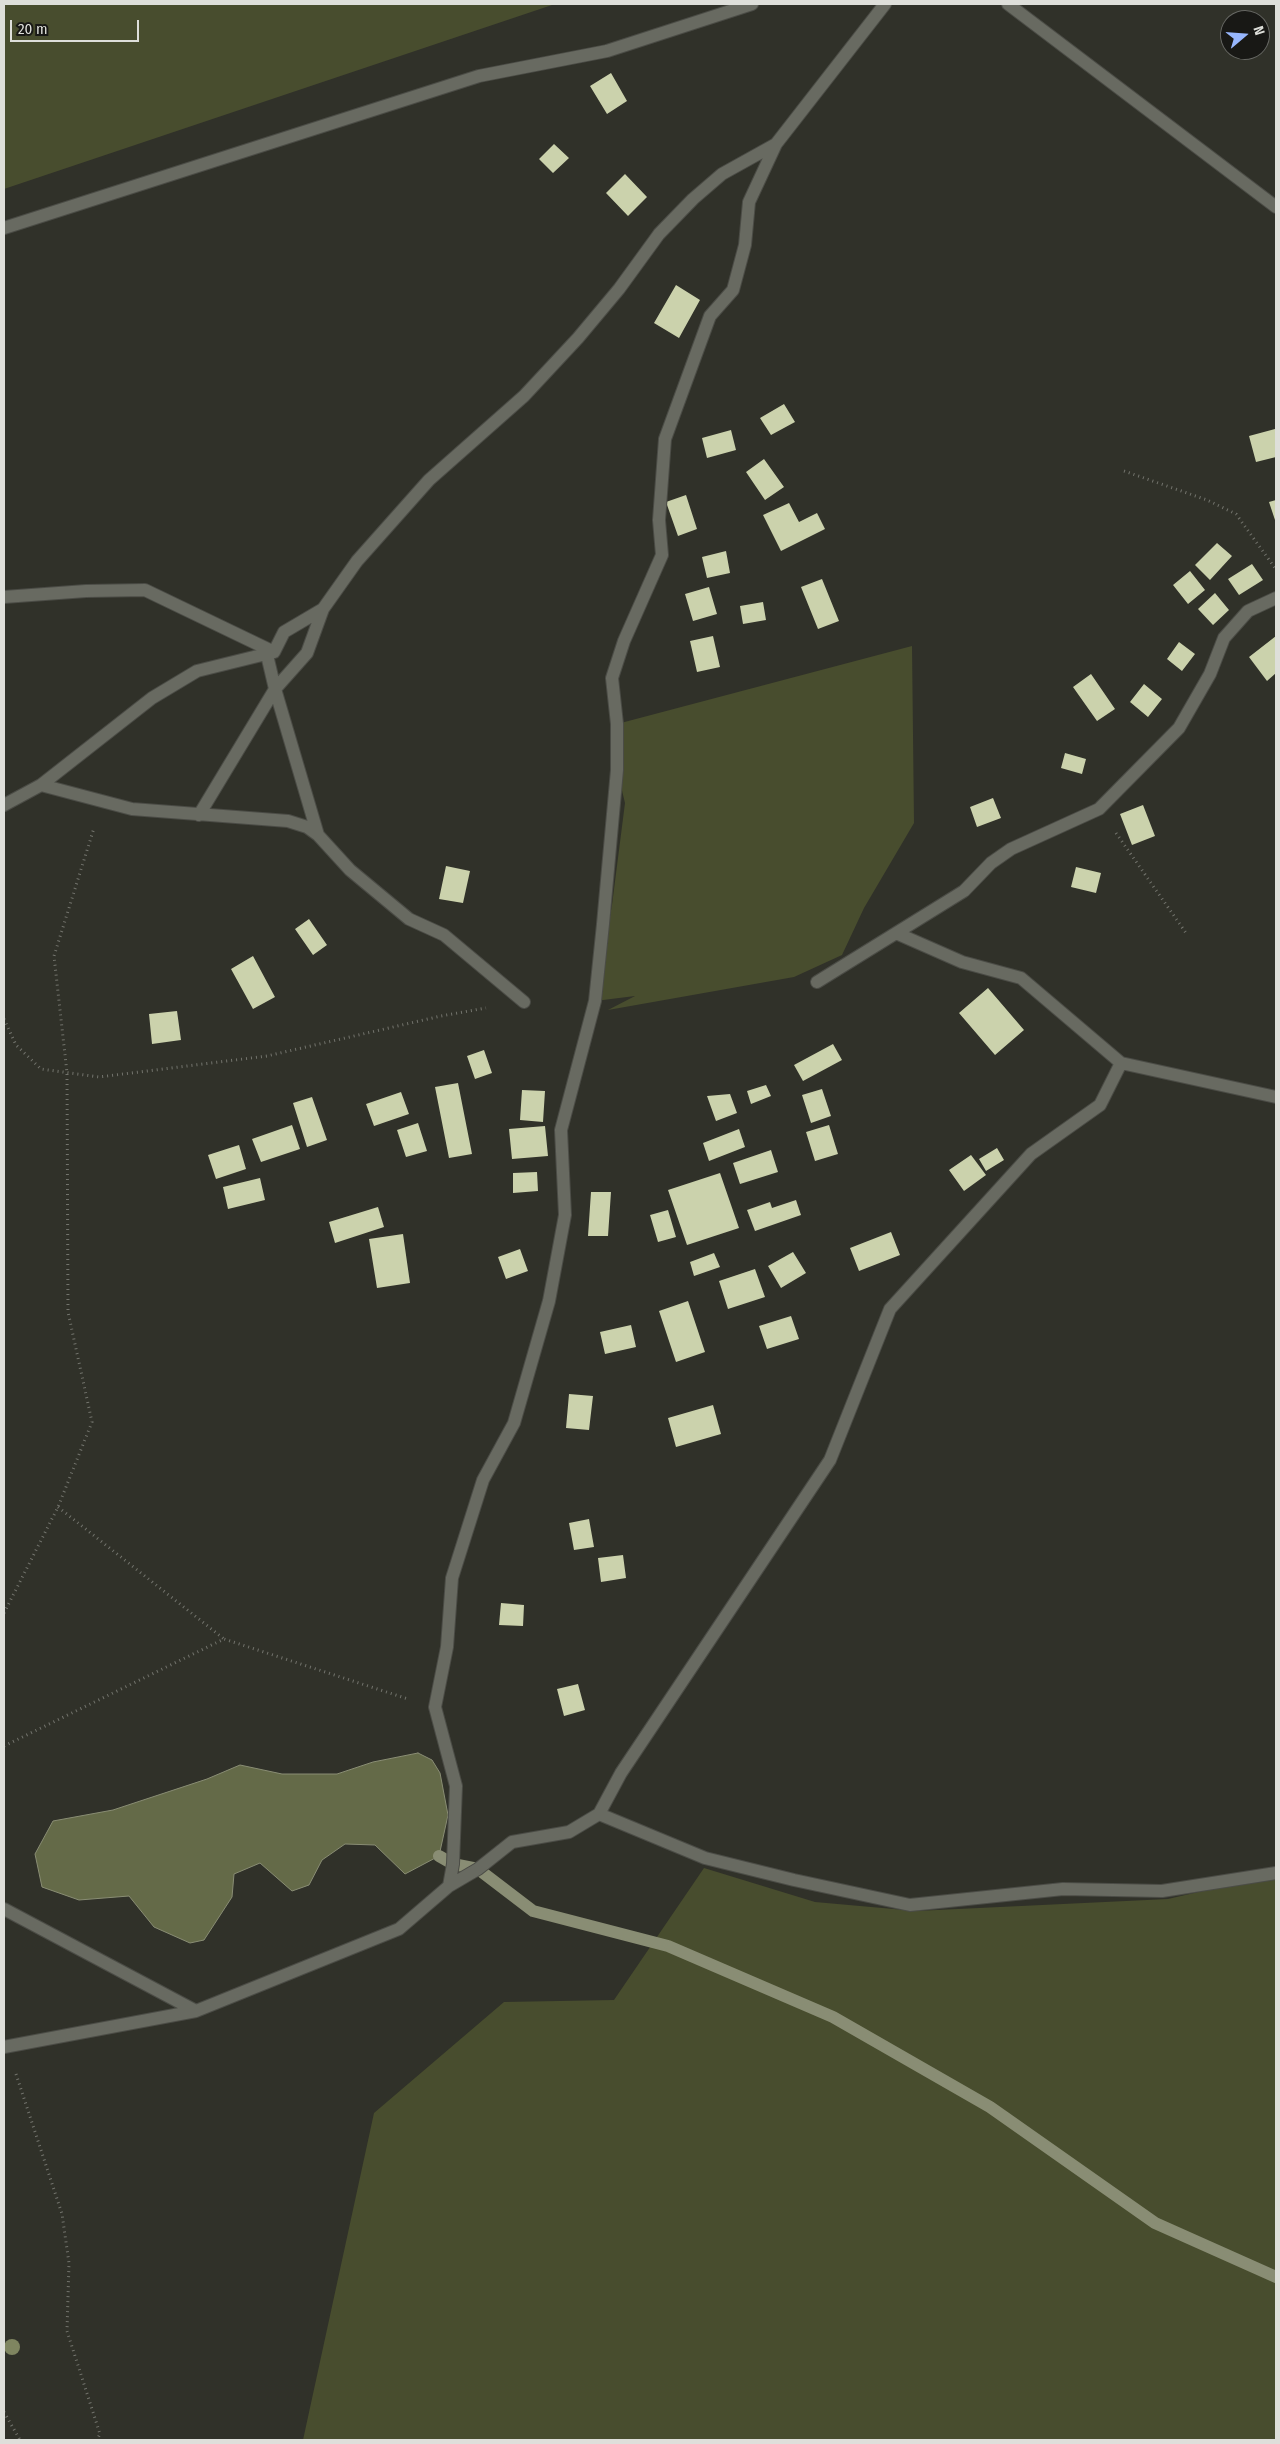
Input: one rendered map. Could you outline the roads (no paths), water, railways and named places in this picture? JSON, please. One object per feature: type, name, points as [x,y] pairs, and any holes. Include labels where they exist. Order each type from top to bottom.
[{"type":"street","points":[[4,228],[479,76],[607,51],[752,4]]},
{"type":"street","points":[[449,1886],[454,1864],[456,1786],[435,1707],[447,1647],[452,1578],[483,1480],[514,1423],[549,1301],[565,1215],[561,1130],[595,1001],[617,770],[617,724],[612,678],[624,641],[662,555],[659,520],[665,439],[710,316],[733,290],[745,245],[749,202],[776,144],[885,4]]},
{"type":"street","points":[[1008,4],[1276,207]]},
{"type":"street","points":[[199,815],[275,689],[307,652],[323,609],[357,561],[429,480],[524,396],[578,338],[659,234],[693,199],[722,174],[776,144]]},
{"type":"street","points":[[4,597],[86,591],[145,590],[271,654]]},
{"type":"street","points":[[817,982],[964,891],[991,863],[1011,849],[1099,809],[1179,728],[1210,674],[1224,638],[1248,611],[1276,598]]},
{"type":"street","points":[[318,835],[275,689],[271,654],[284,632],[323,609]]},
{"type":"street","points":[[4,804],[41,784],[152,698],[197,671],[237,660],[271,654]]},
{"type":"street","points":[[41,784],[132,809],[288,821],[307,827],[318,835],[350,870],[409,920],[444,935],[524,1002]]},
{"type":"street","points":[[896,933],[962,962],[1021,978],[1122,1063],[1276,1097]]},
{"type":"street","points":[[5,2047],[196,2011],[399,1928],[449,1886],[478,1869],[512,1842],[569,1832],[599,1814],[621,1773],[830,1460],[890,1309],[1031,1154],[1100,1105],[1122,1063]]},
{"type":"street","points":[[599,1814],[705,1858],[794,1880],[910,1905],[1063,1889],[1162,1891],[1276,1873]]},
{"type":"street","points":[[4,1909],[196,2011]]},
{"type":"waterway","points":[[439,1856],[453,1864],[478,1869],[533,1911],[668,1946],[833,2017],[990,2107],[1155,2223],[1276,2277]]}]
